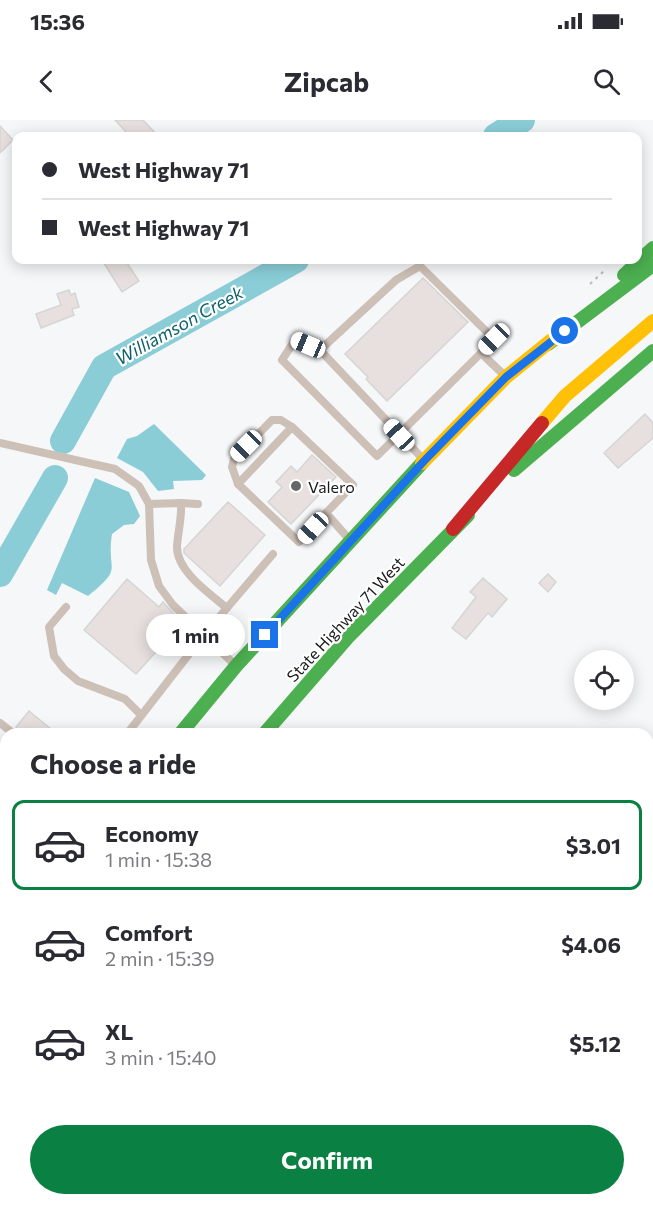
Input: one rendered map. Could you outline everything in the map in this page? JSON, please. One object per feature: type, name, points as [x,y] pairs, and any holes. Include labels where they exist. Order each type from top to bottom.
[{"type":"main road","points":[[548,344],[636,264]]},
{"type":"main road","points":[[185,728],[236,666],[424,461],[506,377],[653,265]]},
{"type":"main road","points":[[453,529],[565,396],[653,321]]},
{"type":"main road","points":[[453,529],[506,478],[653,351]]},
{"type":"main road","name":"State Highway 71 West","points":[[269,728],[350,636],[453,529]]},
{"type":"lane","points":[[320,350],[396,280],[420,266],[494,339],[399,435],[377,456],[282,360],[296,340],[320,350],[399,435],[424,461]]},
{"type":"lane","points":[[480,353],[506,377]]},
{"type":"lane","points":[[272,420],[281,420],[292,427],[353,485],[299,542],[238,484],[232,467],[234,459],[272,420]]},
{"type":"lane","points":[[238,484],[292,427]]},
{"type":"lane","points":[[0,443],[115,469],[139,486],[149,504],[151,560],[159,586],[203,636],[236,666]]},
{"type":"lane","points":[[181,503],[177,550],[185,568],[227,608]]},
{"type":"lane","points":[[149,504],[198,504]]},
{"type":"lane","points":[[327,513],[351,541]]},
{"type":"lane","points":[[132,728],[203,636],[273,554]]},
{"type":"lane","points":[[66,606],[49,627],[54,656],[78,681],[125,699],[141,716]]},
{"type":"path","points":[[582,291],[609,267]]},
{"type":"water","points":[[154,424],[206,475],[202,480],[173,481],[174,489],[158,491],[143,472],[117,458],[127,439],[137,436]]},
{"type":"water","points":[[95,478],[129,492],[140,516],[134,524],[124,525],[112,534],[112,568],[107,579],[88,596],[62,583],[56,595],[47,590]]},
{"type":"building","points":[[115,120],[143,120],[154,132],[126,132]]},
{"type":"building","points":[[0,126],[12,141],[0,153]]},
{"type":"building","points":[[104,264],[128,264],[139,281],[122,292]]},
{"type":"building","points":[[423,278],[468,322],[387,401],[366,379],[368,377],[345,354]]},
{"type":"building","points":[[69,290],[71,295],[75,293],[79,307],[72,309],[74,315],[41,328],[36,314],[61,305],[57,294]]},
{"type":"building","points":[[645,414],[653,423],[653,438],[618,468],[604,453]]},
{"type":"building","name":"Valero","points":[[312,455],[336,477],[291,524],[268,502],[282,487],[276,482],[291,466],[297,472]]},
{"type":"building","points":[[228,502],[265,535],[220,586],[184,553],[184,549]]},
{"type":"building","points":[[548,574],[556,582],[548,592],[539,583]]},
{"type":"building","points":[[483,578],[507,599],[492,617],[488,613],[466,639],[452,628],[476,597],[470,592]]},
{"type":"building","points":[[127,579],[159,607],[163,602],[182,623],[136,674],[84,630]]},
{"type":"building","points":[[29,711],[50,728],[17,728]]},
{"type":"waterway","name":"Williamson Creek","points":[[502,132],[522,120]]},
{"type":"waterway","name":"Williamson Creek","points":[[63,441],[104,367],[289,264]]},
{"type":"waterway","name":"Williamson Creek","points":[[0,574],[55,478]]},
{"type":"traffic: fast","points":[[642,258],[653,248]]},
{"type":"traffic: fast","points":[[624,275],[636,264]]},
{"type":"traffic: fast","points":[[548,344],[653,265]]},
{"type":"traffic: fast","points":[[514,470],[653,351]]},
{"type":"traffic: fast","points":[[185,728],[236,666],[422,463]]},
{"type":"traffic: fast","points":[[269,728],[349,636],[468,515]]},
{"type":"traffic: slow","points":[[542,423],[565,396],[653,321]]},
{"type":"traffic: slow","points":[[422,463],[506,377],[564,330]]},
{"type":"traffic: jam","points":[[453,529],[542,423]]},
{"type":"place","name":"Valero","points":[[296,486]]},
{"type":"route","points":[[265,635],[424,461],[506,377],[565,331]]}]
